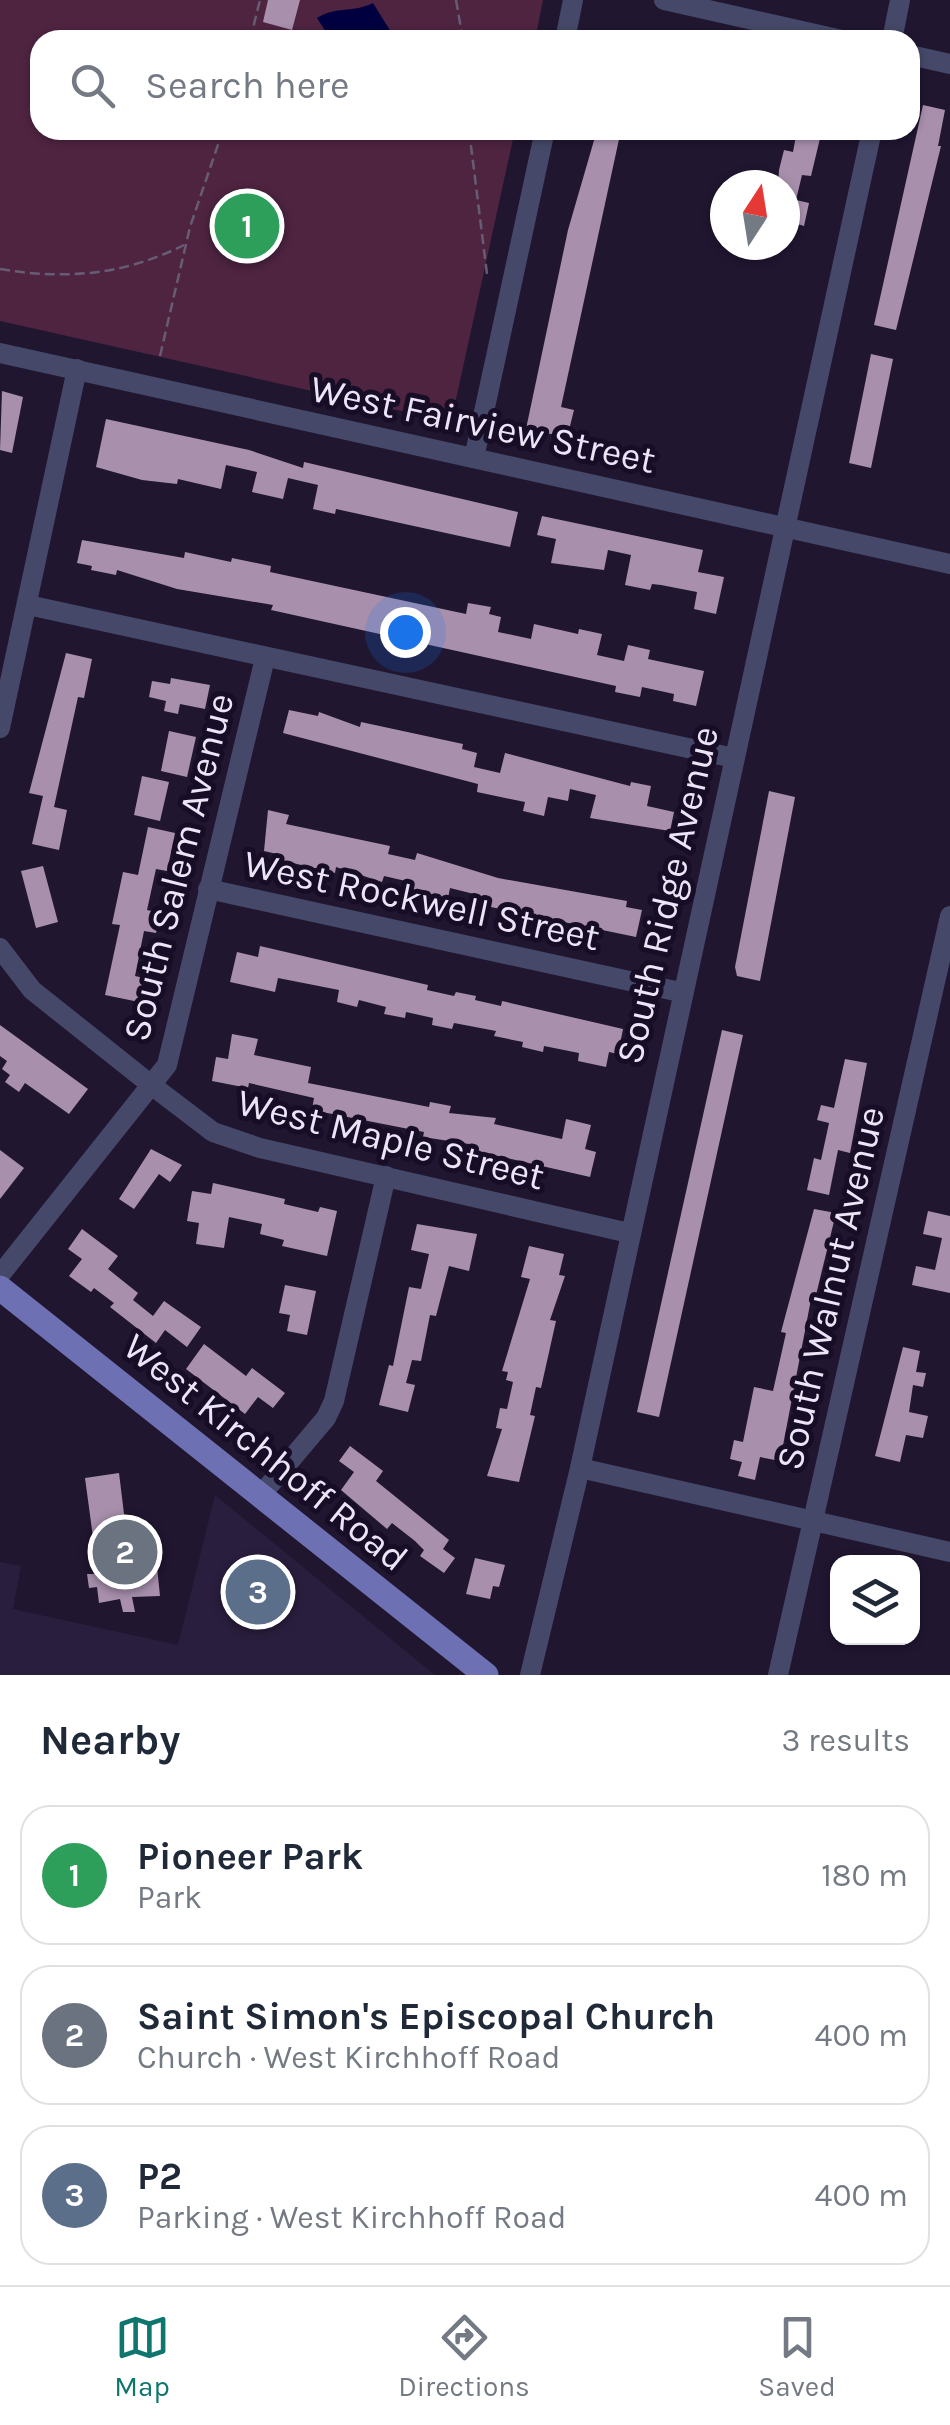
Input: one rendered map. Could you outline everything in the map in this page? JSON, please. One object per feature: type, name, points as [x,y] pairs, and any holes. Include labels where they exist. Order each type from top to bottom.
[{"type":"main road","name":"West Kirchhoff Road","points":[[0,1288],[486,1675]]},
{"type":"street","points":[[567,30],[574,0]]},
{"type":"street","points":[[664,0],[798,30]]},
{"type":"street","points":[[894,30],[900,0]]},
{"type":"street","points":[[920,58],[950,64]]},
{"type":"street","points":[[474,458],[543,140]]},
{"type":"street","name":"South Ridge Avenue","points":[[530,1675],[580,1468],[680,992],[870,140]]},
{"type":"street","name":"West Fairview Street","points":[[0,353],[950,564]]},
{"type":"street","points":[[0,728],[77,369]]},
{"type":"street","points":[[28,606],[734,758]]},
{"type":"street","name":"South Salem Avenue","points":[[0,1276],[174,1050],[208,889],[265,658]]},
{"type":"street","name":"West Rockwell Street","points":[[208,889],[680,992]]},
{"type":"street","name":"South Walnut Avenue","points":[[778,1675],[950,916]]},
{"type":"street","name":"West Maple Street","points":[[0,948],[32,990],[150,1084],[228,1138],[629,1233]]},
{"type":"street","points":[[262,1495],[326,1418],[334,1401],[386,1176]]},
{"type":"street","points":[[580,1468],[950,1552]]},
{"type":"path","points":[[252,30],[260,0]]},
{"type":"path","points":[[456,0],[461,30]]},
{"type":"path","points":[[160,356],[186,244],[220,140]]},
{"type":"path","points":[[470,140],[487,274]]},
{"type":"path","points":[[0,268],[35,275],[90,275],[145,265],[186,244]]},
{"type":"shaded area","points":[[0,0],[543,0],[537,30],[30,30],[30,140],[513,140],[451,422],[0,321]]},
{"type":"shaded area","points":[[373,3],[390,30],[325,30],[317,18],[331,12]]},
{"type":"shaded area","points":[[215,1495],[435,1675],[0,1675],[0,1562],[21,1566],[13,1609],[178,1645]]},
{"type":"building","points":[[268,0],[300,0],[292,30],[263,22]]},
{"type":"building","points":[[923,105],[945,110],[941,146],[896,330],[874,325],[915,140],[920,140]]},
{"type":"building","points":[[594,140],[619,140],[561,407],[574,410],[568,434],[551,434],[526,429],[568,230]]},
{"type":"building","points":[[795,140],[820,140],[811,176],[802,175],[800,183],[800,170],[779,170],[784,150],[793,152]]},
{"type":"building","points":[[800,201],[809,203],[804,226],[800,225]]},
{"type":"building","points":[[871,354],[893,359],[871,468],[849,463]]},
{"type":"building","points":[[2,391],[23,397],[12,453],[0,450]]},
{"type":"building","points":[[106,419],[249,450],[303,468],[304,462],[518,512],[510,547],[336,509],[335,514],[313,509],[318,485],[288,478],[283,499],[252,492],[257,472],[226,465],[221,489],[178,479],[177,484],[142,480],[96,467]]},
{"type":"building","points":[[542,516],[703,550],[698,572],[724,577],[716,614],[694,609],[697,592],[652,584],[650,590],[625,585],[631,555],[608,550],[604,570],[551,563],[556,539],[537,535]]},
{"type":"building","points":[[82,540],[184,558],[185,552],[231,562],[232,558],[271,566],[270,572],[466,614],[468,603],[491,607],[489,614],[501,617],[498,632],[531,639],[534,624],[578,634],[579,629],[602,634],[597,655],[624,661],[628,645],[650,650],[648,659],[704,671],[696,706],[673,701],[674,694],[642,687],[640,697],[615,692],[616,686],[271,610],[273,605],[177,589],[117,570],[116,575],[91,570],[92,566],[77,563]]},
{"type":"building","points":[[66,653],[92,659],[84,698],[78,697],[54,807],[67,810],[59,850],[32,844],[43,796],[29,793]]},
{"type":"building","points":[[171,678],[210,685],[205,709],[180,704],[178,714],[164,711],[166,701],[149,697],[152,681],[170,684]]},
{"type":"building","points":[[289,710],[318,716],[319,712],[360,727],[361,722],[463,744],[462,749],[477,753],[474,767],[500,773],[505,753],[630,786],[631,782],[651,786],[647,806],[674,812],[670,831],[590,818],[596,795],[570,789],[568,801],[548,797],[544,816],[523,811],[525,802],[477,792],[478,784],[283,733]]},
{"type":"building","points":[[169,731],[196,737],[187,777],[161,771]]},
{"type":"building","points":[[142,776],[169,782],[160,821],[134,815]]},
{"type":"building","points":[[769,791],[795,797],[760,981],[737,976],[735,967]]},
{"type":"building","points":[[268,810],[289,815],[286,824],[390,846],[388,854],[415,860],[417,853],[498,878],[627,901],[626,907],[642,910],[636,937],[472,903],[474,894],[450,888],[448,898],[409,889],[410,882],[384,876],[382,882],[336,867],[335,873],[276,859],[277,854],[264,851]]},
{"type":"building","points":[[148,827],[175,833],[167,871],[156,869],[147,910],[161,913],[156,933],[144,931],[135,976],[144,978],[139,1002],[105,995],[120,925],[112,924],[123,872],[138,875]]},
{"type":"building","points":[[43,866],[58,922],[36,928],[21,871]]},
{"type":"building","points":[[260,946],[428,985],[427,990],[476,996],[475,1000],[501,1006],[502,1001],[623,1029],[618,1054],[609,1052],[606,1067],[578,1061],[579,1053],[544,1046],[543,1052],[522,1047],[523,1042],[494,1036],[496,1031],[454,1023],[452,1029],[432,1025],[433,1018],[406,1012],[405,1018],[384,1014],[386,1007],[359,1000],[357,1007],[337,1002],[339,990],[278,978],[275,992],[230,982],[237,952],[258,957]]},
{"type":"building","points":[[0,1025],[88,1089],[69,1114],[25,1083],[19,1092],[5,1082],[10,1075],[2,1069],[7,1061],[0,1056]]},
{"type":"building","points":[[722,1030],[743,1035],[659,1417],[637,1412]]},
{"type":"building","points":[[232,1034],[258,1039],[254,1055],[311,1067],[308,1083],[429,1107],[430,1102],[451,1106],[449,1113],[496,1118],[494,1124],[562,1139],[566,1119],[591,1125],[585,1149],[596,1152],[590,1177],[468,1149],[469,1144],[423,1137],[424,1132],[312,1110],[314,1098],[249,1083],[248,1088],[212,1081],[216,1057],[228,1059]]},
{"type":"building","points":[[845,1059],[867,1063],[850,1153],[838,1150],[829,1195],[807,1190],[814,1158],[821,1160],[829,1123],[817,1120],[821,1105],[834,1108]]},
{"type":"building","points":[[151,1149],[182,1165],[170,1182],[159,1174],[134,1209],[119,1199]]},
{"type":"building","points":[[0,1150],[24,1168],[0,1199]]},
{"type":"building","points":[[213,1183],[285,1199],[284,1204],[318,1212],[320,1207],[337,1211],[327,1256],[282,1246],[284,1240],[260,1234],[262,1224],[229,1217],[224,1248],[196,1244],[199,1223],[187,1221],[192,1191],[211,1194]]},
{"type":"building","points":[[814,1209],[836,1213],[816,1295],[812,1294],[780,1461],[760,1457],[755,1480],[738,1476],[742,1462],[730,1459],[734,1440],[743,1442],[754,1387],[773,1391],[786,1333],[781,1332]]},
{"type":"building","points":[[928,1211],[950,1216],[950,1293],[912,1285],[916,1266],[935,1270],[942,1238],[923,1234]]},
{"type":"building","points":[[417,1224],[477,1234],[469,1271],[449,1266],[436,1316],[430,1315],[421,1361],[412,1360],[406,1383],[415,1385],[408,1412],[379,1405],[389,1365],[393,1366],[409,1287],[421,1289],[429,1254],[411,1250]]},
{"type":"building","points":[[82,1229],[118,1256],[108,1269],[138,1293],[133,1300],[153,1316],[164,1301],[201,1327],[187,1347],[165,1330],[156,1343],[110,1307],[114,1303],[69,1276],[82,1259],[68,1249]]},
{"type":"building","points":[[529,1246],[564,1254],[559,1275],[565,1276],[550,1320],[556,1321],[541,1388],[536,1387],[530,1415],[535,1416],[519,1482],[487,1476],[502,1429],[496,1428],[500,1408],[507,1409],[513,1382],[506,1380],[508,1372],[502,1371],[530,1279],[521,1277]]},
{"type":"building","points":[[285,1285],[316,1291],[307,1335],[287,1331],[290,1315],[279,1313]]},
{"type":"building","points":[[204,1344],[246,1376],[252,1368],[285,1393],[273,1408],[258,1397],[245,1414],[186,1369]]},
{"type":"building","points":[[903,1347],[920,1351],[916,1372],[926,1373],[923,1387],[913,1385],[909,1412],[928,1416],[923,1438],[906,1435],[900,1462],[875,1456]]},
{"type":"building","points":[[350,1446],[383,1471],[376,1481],[449,1540],[443,1549],[455,1558],[444,1573],[420,1556],[424,1550],[415,1541],[392,1523],[387,1529],[341,1490],[354,1472],[339,1461]]},
{"type":"building","points":[[119,1473],[126,1530],[153,1528],[160,1596],[132,1597],[135,1612],[123,1612],[120,1599],[99,1603],[97,1587],[89,1588],[87,1574],[98,1574],[85,1478]]},
{"type":"building","points":[[475,1558],[505,1565],[499,1587],[493,1586],[490,1599],[466,1594]]},
{"type":"place","name":"Pioneer Park","points":[[247,226]]},
{"type":"place","name":"Saint Simon's Episcopal Church","points":[[125,1552]]},
{"type":"place","name":"P2","points":[[258,1592]]}]
